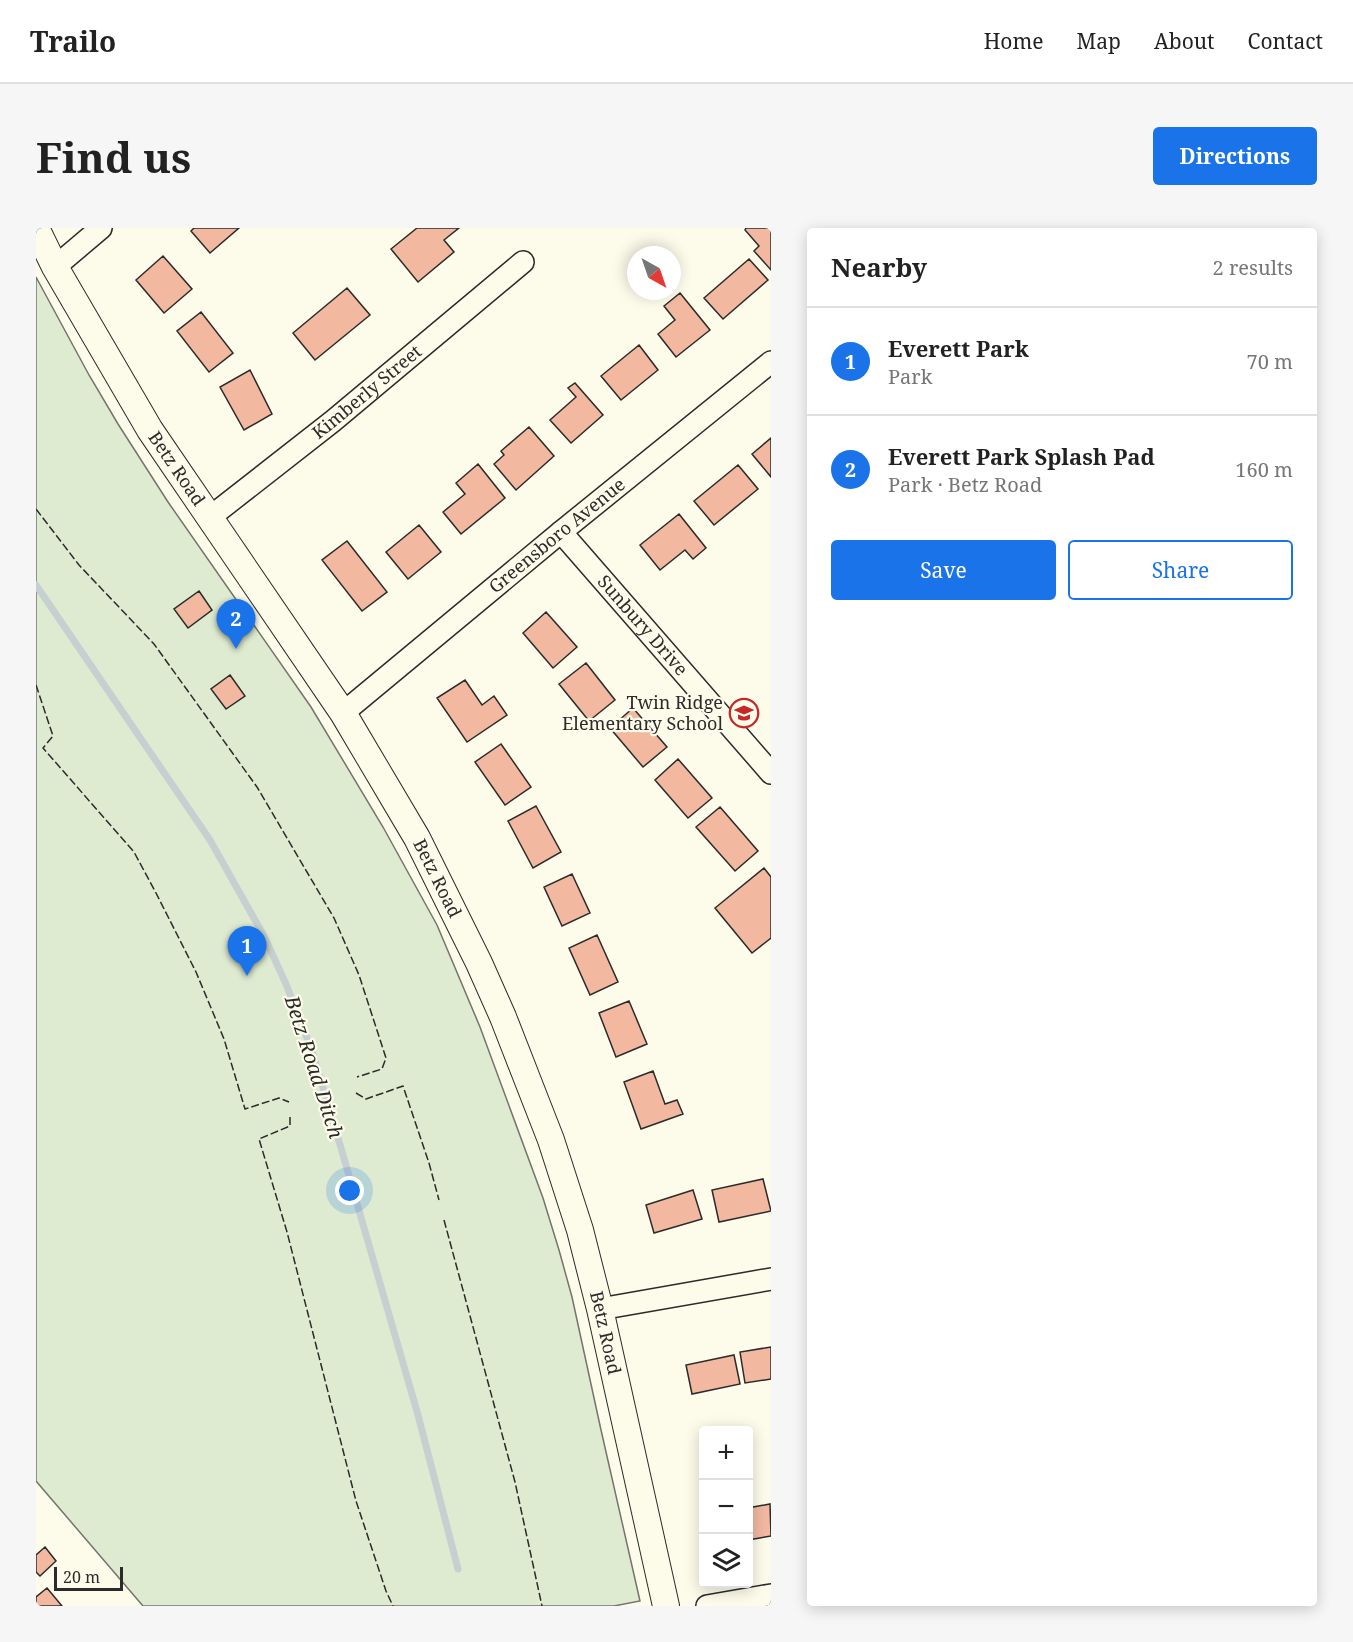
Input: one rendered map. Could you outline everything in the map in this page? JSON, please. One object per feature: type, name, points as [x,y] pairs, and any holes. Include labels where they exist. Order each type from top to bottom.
[{"type":"street","name":"Betz Road","points":[[36,228],[55,267],[150,430],[343,713],[417,838],[499,1006],[551,1140],[580,1230],[600,1309],[666,1606]]},
{"type":"street","points":[[55,267],[101,228]]},
{"type":"street","name":"Kimberly Street","points":[[209,518],[342,413],[523,262]]},
{"type":"street","name":"Greensboro Avenue","points":[[343,713],[771,362]]},
{"type":"street","name":"Sunbury Drive","points":[[561,532],[771,773]]},
{"type":"street","points":[[600,1309],[771,1280]]},
{"type":"street","points":[[707,1606],[771,1595]]},
{"type":"green space","points":[[36,277],[118,424],[168,502],[311,707],[383,827],[437,925],[480,1027],[543,1198],[559,1250],[572,1297],[640,1601],[614,1606],[143,1606],[36,1481]]},
{"type":"building","points":[[194,228],[239,228],[210,253],[191,231]]},
{"type":"building","points":[[417,228],[459,228],[444,240],[454,252],[418,282],[391,249]]},
{"type":"building","points":[[746,228],[771,228],[771,270],[754,251],[759,246],[745,230]]},
{"type":"building","points":[[163,256],[192,289],[164,313],[136,280]]},
{"type":"building","points":[[749,259],[768,280],[723,319],[704,298]]},
{"type":"building","points":[[347,288],[370,315],[315,360],[293,333]]},
{"type":"building","points":[[681,294],[710,330],[676,357],[658,334],[675,320],[664,306],[671,300],[681,300]]},
{"type":"building","points":[[201,312],[233,353],[209,372],[177,331]]},
{"type":"building","points":[[639,345],[658,370],[621,400],[601,376]]},
{"type":"building","points":[[250,370],[272,414],[244,430],[220,387]]},
{"type":"building","points":[[575,383],[603,415],[571,443],[550,420],[576,397],[568,388]]},
{"type":"building","points":[[529,427],[554,456],[516,490],[494,464],[504,455],[501,451]]},
{"type":"building","points":[[771,438],[771,477],[752,454]]},
{"type":"building","points":[[478,464],[505,498],[461,534],[443,512],[465,494],[456,483]]},
{"type":"building","points":[[738,465],[758,489],[714,525],[694,501]]},
{"type":"building","points":[[679,514],[706,548],[693,559],[685,550],[660,570],[640,545]]},
{"type":"building","points":[[419,525],[441,552],[408,579],[386,552]]},
{"type":"building","points":[[347,541],[387,592],[362,611],[322,560]]},
{"type":"building","points":[[199,591],[212,610],[188,628],[174,609]]},
{"type":"building","points":[[546,612],[577,647],[553,668],[523,633]]},
{"type":"building","points":[[586,663],[615,700],[589,721],[559,684]]},
{"type":"building","points":[[230,675],[245,696],[226,709],[211,689]]},
{"type":"building","points":[[465,680],[482,705],[494,696],[507,715],[467,742],[437,698]]},
{"type":"building","points":[[633,708],[667,747],[643,767],[610,728]]},
{"type":"building","points":[[501,744],[531,787],[505,805],[475,762]]},
{"type":"building","points":[[678,759],[712,798],[688,818],[655,780]]},
{"type":"building","points":[[536,806],[561,852],[533,868],[508,821]]},
{"type":"building","points":[[720,807],[758,851],[735,871],[696,827]]},
{"type":"building","points":[[764,868],[771,877],[771,938],[752,953],[715,908]]},
{"type":"building","points":[[572,874],[590,913],[562,926],[544,887]]},
{"type":"building","points":[[597,935],[618,982],[590,995],[569,948]]},
{"type":"building","points":[[629,1001],[647,1044],[616,1057],[599,1013]]},
{"type":"building","points":[[653,1071],[665,1104],[677,1100],[683,1114],[641,1129],[624,1082]]},
{"type":"building","points":[[763,1179],[771,1211],[719,1222],[712,1190]]},
{"type":"building","points":[[693,1190],[702,1219],[654,1233],[646,1205]]},
{"type":"building","points":[[771,1347],[771,1379],[745,1383],[740,1352]]},
{"type":"building","points":[[734,1355],[740,1384],[692,1394],[686,1365]]},
{"type":"building","points":[[770,1504],[771,1536],[753,1539],[753,1507]]},
{"type":"building","points":[[45,1547],[56,1561],[40,1576],[36,1572],[36,1555]]},
{"type":"building","points":[[47,1588],[62,1606],[36,1606],[36,1597]]},
{"type":"waterway","name":"Betz Road Ditch","points":[[36,585],[210,840],[264,936],[286,984],[312,1051],[341,1148],[418,1415],[458,1569]]},
{"type":"fence","points":[[36,509],[79,565],[154,644],[257,787],[334,918],[359,975],[386,1058],[382,1069],[357,1077]]},
{"type":"fence","points":[[36,685],[53,736],[43,748],[134,852],[196,972],[224,1039],[245,1109],[279,1098],[289,1102]]},
{"type":"fence","points":[[356,1093],[366,1099],[403,1086],[439,1200]]},
{"type":"fence","points":[[290,1117],[290,1126],[259,1139],[287,1232],[356,1501],[393,1606]]},
{"type":"fence","points":[[444,1220],[515,1482],[542,1606]]},
{"type":"place","name":"Everett Park Splash Pad","points":[[236,649]]},
{"type":"place","name":"Twin Ridge Elementary School","points":[[744,713]]},
{"type":"place","name":"Everett Park","points":[[247,976]]}]
